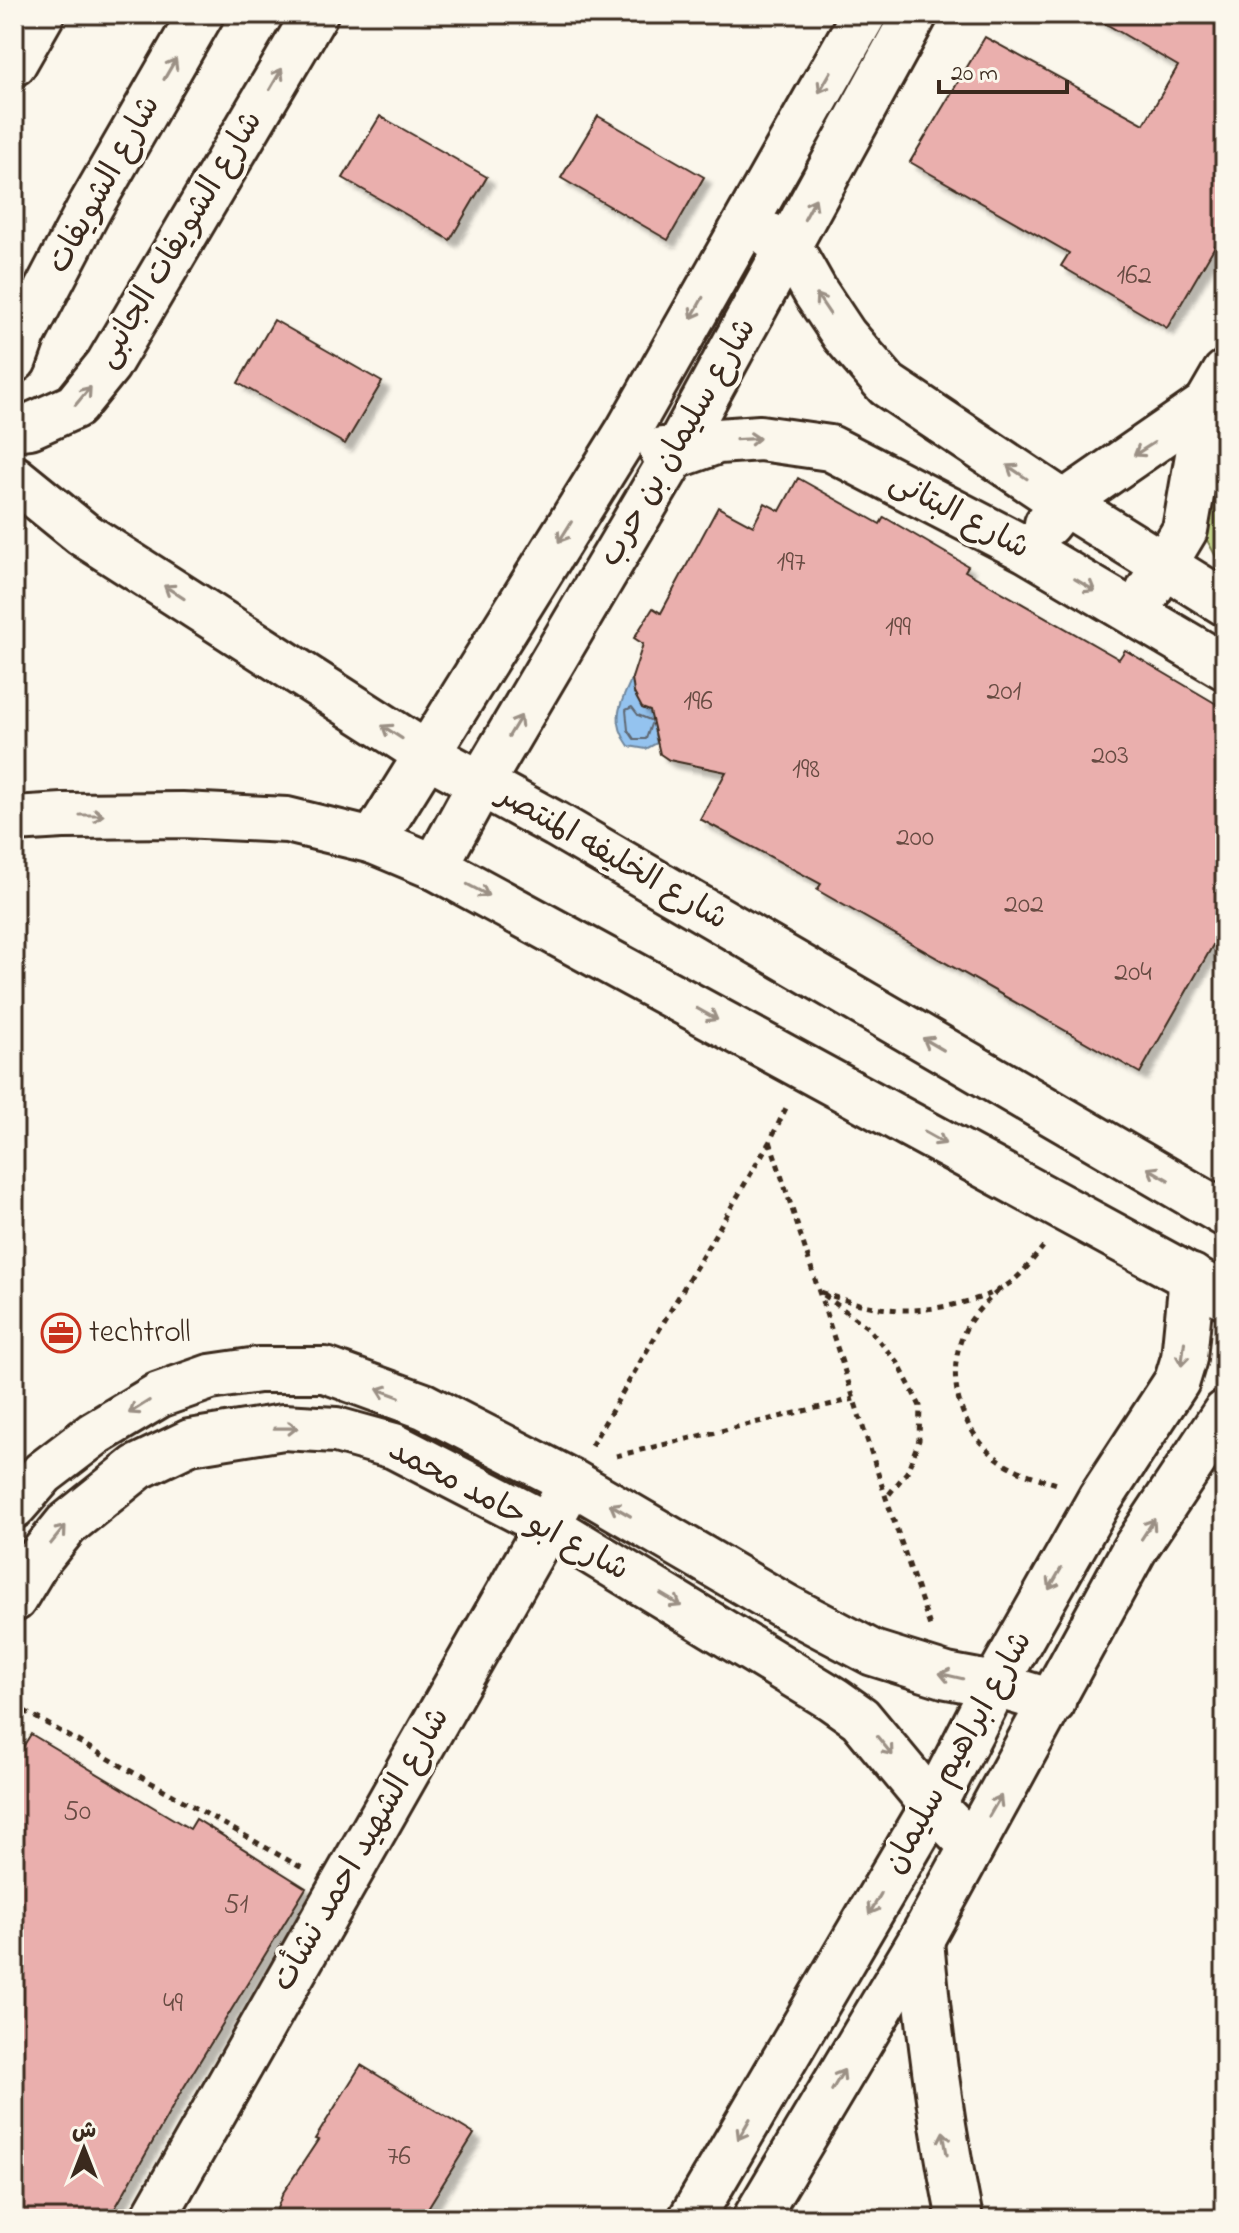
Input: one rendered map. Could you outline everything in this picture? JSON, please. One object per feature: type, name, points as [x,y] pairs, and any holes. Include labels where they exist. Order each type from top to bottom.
[{"type":"street","points":[[14,63],[42,14]]},
{"type":"street","name":"شارع الشويفات","points":[[14,360],[23,335],[90,207],[201,14]]},
{"type":"street","name":"شارع الشويفات الجانبى","points":[[14,428],[30,426],[75,406],[108,365],[315,14]]},
{"type":"street","name":"شارع سليمان بن حرب","points":[[373,841],[628,431],[864,14]]},
{"type":"street","name":"شارع سليمان بن حرب","points":[[435,867],[673,457],[915,14]]},
{"type":"street","points":[[746,220],[790,247]]},
{"type":"street","name":"شارع البتانى","points":[[790,247],[844,335],[887,385],[1064,503],[1225,603]]},
{"type":"street","points":[[1027,550],[1064,503],[1216,388]]},
{"type":"street","points":[[1134,614],[1185,530],[1216,388]]},
{"type":"street","points":[[628,431],[673,457]]},
{"type":"street","name":"شارع البتانى","points":[[673,457],[718,441],[760,438],[830,448],[1027,550],[1225,667]]},
{"type":"street","name":"شارع الخليفه المنتصر","points":[[14,478],[83,534],[428,755],[1225,1214]]},
{"type":"street","points":[[14,819],[182,815],[287,820],[373,841],[435,867],[1208,1286]]},
{"type":"street","name":"شارع ابراهيم سليمان","points":[[691,2219],[933,1806],[995,1685],[1100,1499],[1177,1381],[1208,1286]]},
{"type":"street","name":"شارع ابو حامد محمد","points":[[14,1506],[43,1473],[94,1434],[159,1395],[210,1377],[258,1370],[325,1370],[424,1406],[576,1474],[786,1607],[873,1653],[947,1676],[995,1685],[1053,1702]]},
{"type":"street","name":"شارع ابراهيم سليمان","points":[[755,2219],[921,1940],[1134,1550],[1225,1413]]},
{"type":"street","name":"شارع ابو حامد محمد","points":[[14,1599],[37,1561],[66,1525],[138,1467],[190,1442],[283,1427],[336,1430],[394,1446],[547,1525],[760,1653],[860,1718],[933,1806],[972,1846]]},
{"type":"street","name":"شارع الشهيد احمد نشأت","points":[[153,2219],[576,1474]]},
{"type":"street","points":[[760,1653],[786,1607]]},
{"type":"street","points":[[921,1940],[939,2109],[960,2219]]},
{"type":"path","points":[[576,1474],[770,1141],[806,1068]]},
{"type":"path","points":[[770,1141],[947,1676]]},
{"type":"path","points":[[1074,1213],[1014,1281],[977,1311],[963,1334],[956,1361],[956,1389],[963,1415],[977,1439],[998,1459],[1022,1471],[1100,1499]]},
{"type":"path","points":[[820,1292],[858,1306],[899,1311],[939,1308],[998,1291]]},
{"type":"path","points":[[820,1292],[867,1327],[898,1363],[920,1406],[919,1440],[907,1472],[886,1498]]},
{"type":"path","points":[[576,1474],[854,1399]]},
{"type":"path","points":[[14,1705],[340,1889]]},
{"type":"green space","points":[[1225,421],[1225,573],[1202,531]]},
{"type":"water","points":[[632,678],[642,708],[665,717],[655,735],[657,743],[646,749],[629,746],[618,720]]},
{"type":"building","points":[[1089,14],[1225,14],[1225,229],[1167,328],[1061,266],[1069,253],[910,162],[985,37],[1144,124],[1178,66]]},
{"type":"building","points":[[380,116],[487,177],[450,240],[343,178]]},
{"type":"building","points":[[598,116],[704,177],[668,240],[561,178]]},
{"type":"building","points":[[274,320],[382,382],[345,444],[238,383]]},
{"type":"building","points":[[798,478],[880,524],[884,517],[968,566],[965,571],[1119,659],[1125,650],[1225,709],[1225,924],[1140,1073],[817,890],[821,884],[700,819],[726,772],[669,760],[660,754],[650,711],[642,708],[634,693],[632,678],[643,644],[634,638],[653,608],[661,613],[718,507],[753,526],[765,503],[780,511]]},
{"type":"building","points":[[31,1734],[190,1829],[196,1819],[306,1888],[181,2092],[109,2219],[14,2219],[14,1761]]},
{"type":"building","points":[[361,2065],[474,2134],[421,2219],[273,2219],[283,2193]]},
{"type":"place","name":"techtroll","points":[[61,1333]]}]
